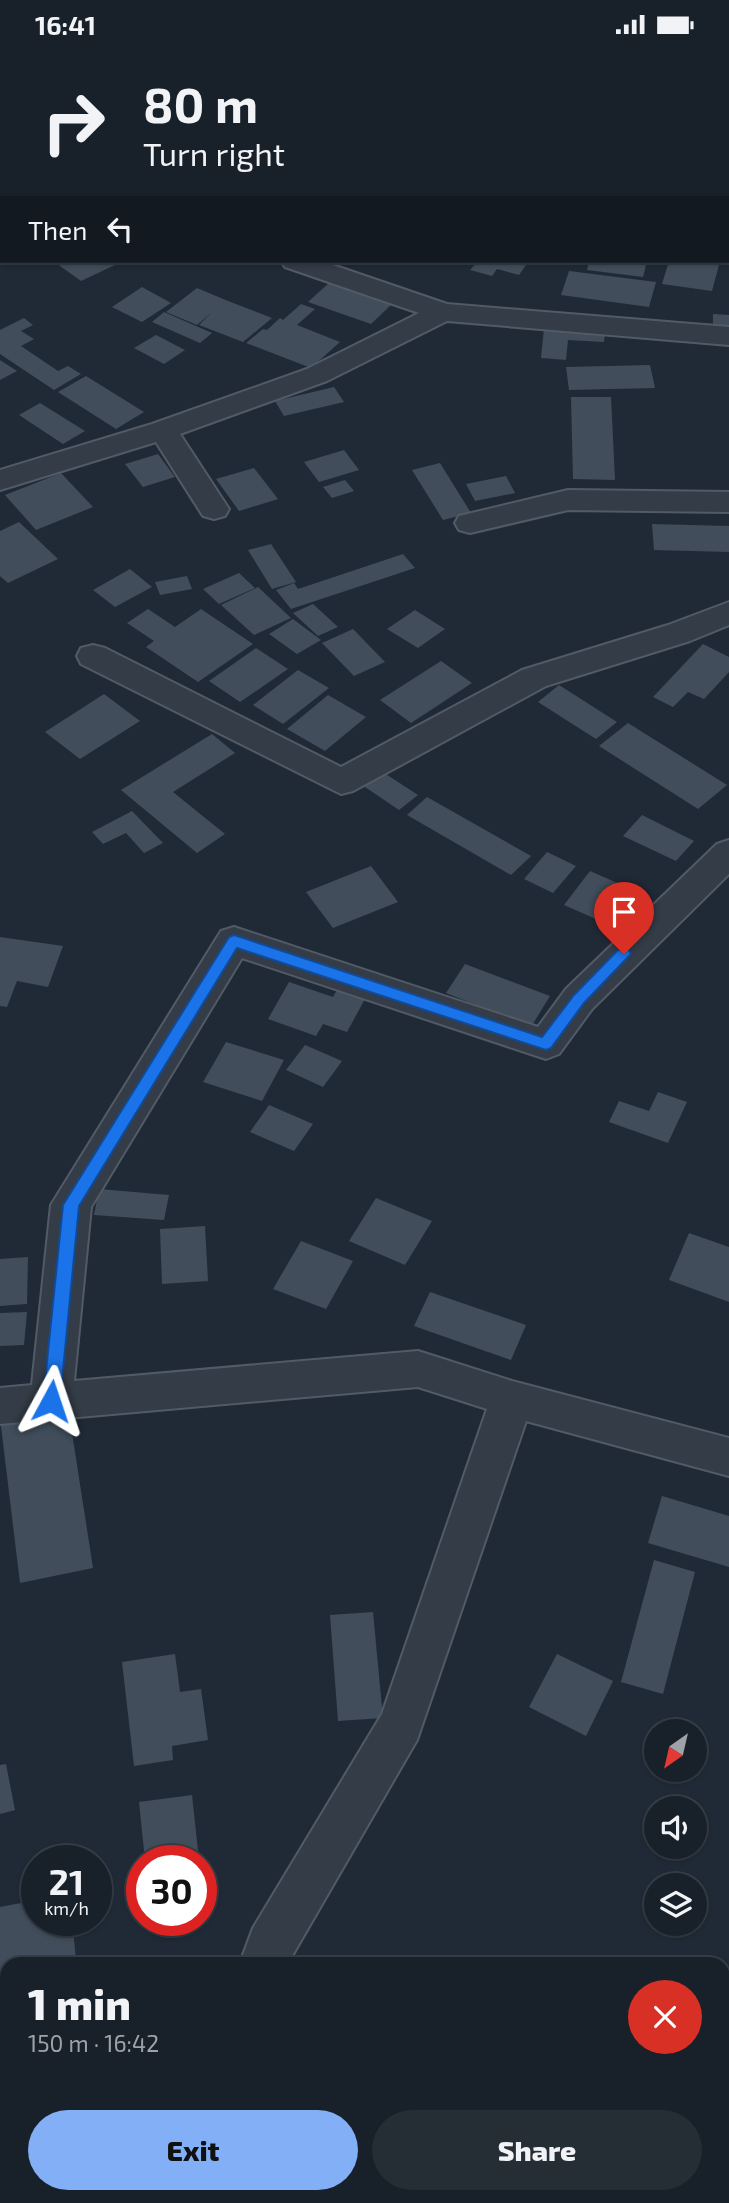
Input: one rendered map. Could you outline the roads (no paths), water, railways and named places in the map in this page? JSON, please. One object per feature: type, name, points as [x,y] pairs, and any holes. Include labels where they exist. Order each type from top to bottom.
[{"type":"street","points":[[301,263],[443,312],[729,336]]},
{"type":"street","points":[[0,480],[163,430],[317,375],[443,312]]},
{"type":"street","points":[[163,430],[214,509]]},
{"type":"street","points":[[470,523],[568,500],[729,502]]},
{"type":"street","points":[[93,656],[341,782],[534,678],[679,633],[729,613]]},
{"type":"street","points":[[51,1401],[71,1205],[234,941],[546,1044],[579,999],[729,853]]},
{"type":"street","points":[[0,1406],[418,1369],[512,1399],[729,1457]]},
{"type":"street","points":[[266,1957],[270,1945],[401,1724],[512,1399]]}]
